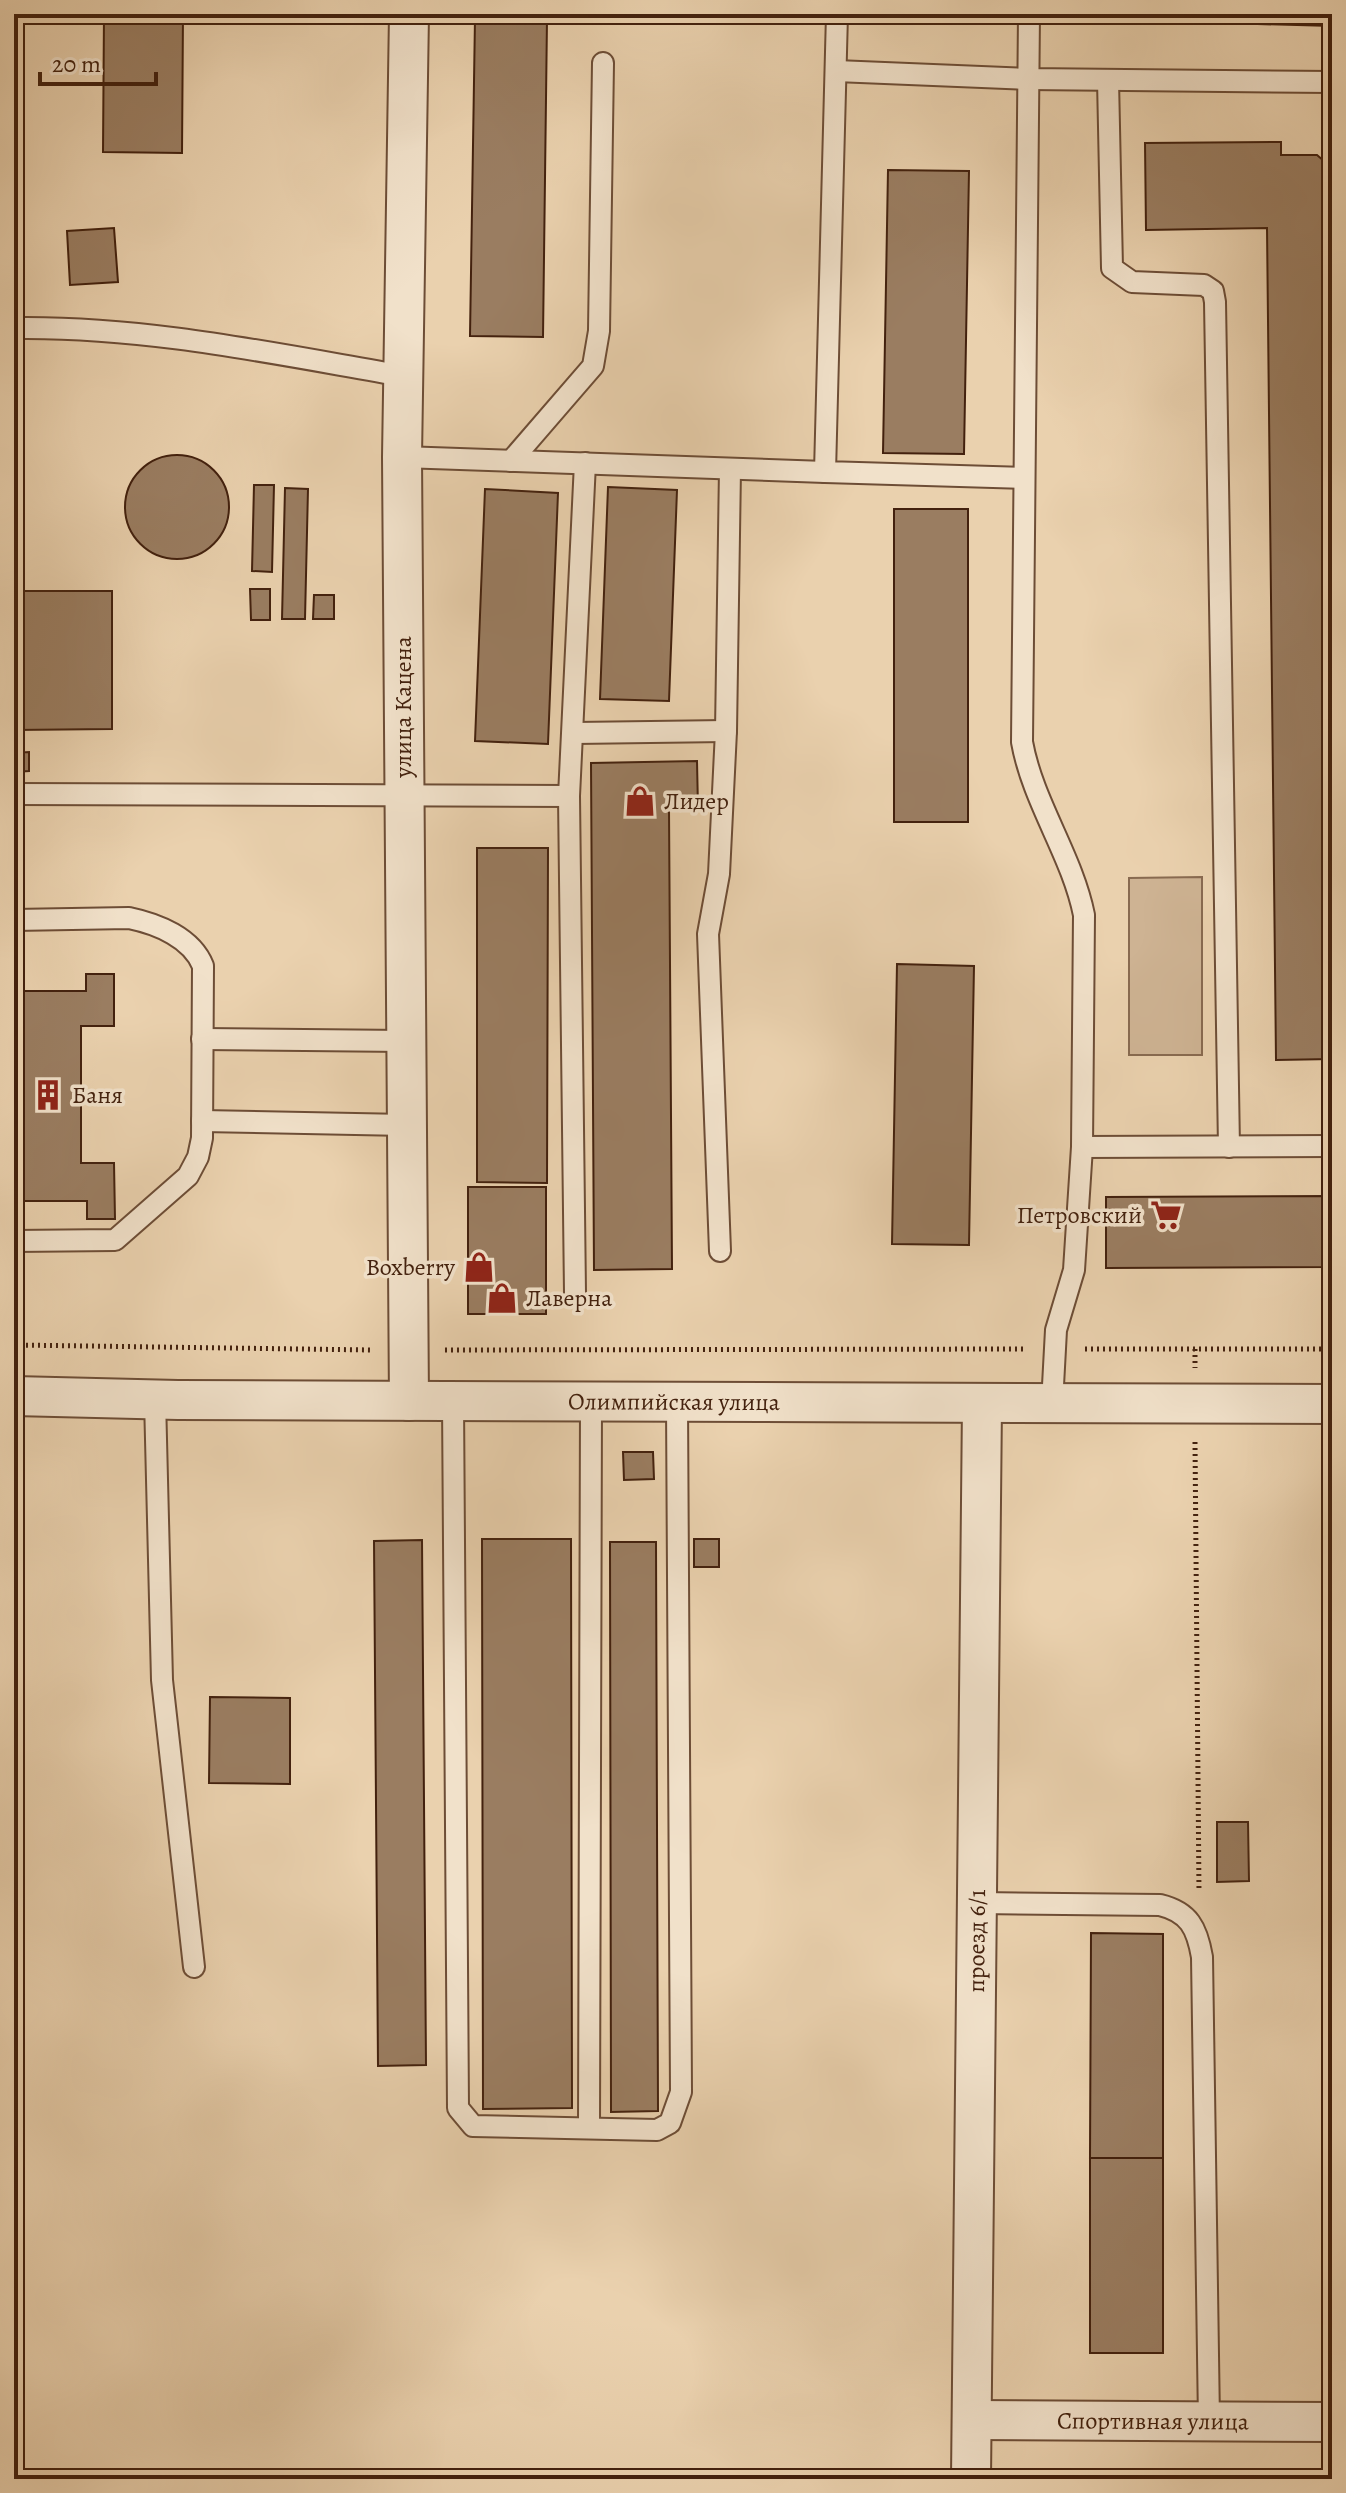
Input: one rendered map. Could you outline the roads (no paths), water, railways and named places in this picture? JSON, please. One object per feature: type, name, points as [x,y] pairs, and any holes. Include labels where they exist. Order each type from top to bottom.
[{"type":"street","name":"улица Кацена","points":[[409,14],[402,457],[409,1401]]},
{"type":"street","name":"Олимпийская улица","points":[[14,1396],[677,1403],[1332,1404]]},
{"type":"street","name":"проезд 6/1","points":[[971,2479],[982,1404]]},
{"type":"street","name":"Спортивная улица","points":[[973,2420],[1332,2422]]},
{"type":"lane","points":[[825,472],[837,14]]},
{"type":"lane","points":[[1029,14],[1022,742],[1027,767],[1078,888],[1084,915],[1082,1147],[1074,1270],[1056,1330],[1052,1404]]},
{"type":"lane","points":[[511,461],[593,366],[599,331],[603,63]]},
{"type":"lane","points":[[836,71],[1028,79],[1332,82]]},
{"type":"lane","points":[[1108,80],[1112,268],[1132,282],[1204,285],[1213,291],[1215,302],[1229,1147]]},
{"type":"lane","points":[[14,328],[85,327],[137,332],[404,376]]},
{"type":"lane","points":[[402,457],[1024,478]]},
{"type":"lane","points":[[575,1293],[569,796],[575,733],[585,463]]},
{"type":"lane","points":[[720,1251],[708,934],[719,874],[726,731],[730,469]]},
{"type":"lane","points":[[575,733],[726,731]]},
{"type":"lane","points":[[14,794],[569,796]]},
{"type":"lane","points":[[14,920],[129,918],[146,922],[188,942],[198,953],[203,966],[202,1121],[198,1157],[188,1176],[115,1240],[14,1241]]},
{"type":"lane","points":[[202,1039],[405,1041]]},
{"type":"lane","points":[[202,1121],[406,1125]]},
{"type":"lane","points":[[1082,1147],[1332,1146]]},
{"type":"lane","points":[[155,1399],[162,1680],[194,1967]]},
{"type":"lane","points":[[453,1401],[458,2108],[473,2126],[657,2130],[670,2123],[681,2092],[677,1403]]},
{"type":"lane","points":[[589,2128],[591,1402]]},
{"type":"lane","points":[[979,1903],[1160,1905],[1184,1914],[1194,1925],[1199,1940],[1205,2100],[1209,2421]]},
{"type":"place","name":"Лидер","points":[[640,801]]},
{"type":"place","name":"Баня","points":[[48,1095]]},
{"type":"place","name":"Петровский","points":[[1166,1215]]},
{"type":"place","name":"Boxberry","points":[[479,1267]]},
{"type":"place","name":"Лаверна","points":[[502,1298]]}]
